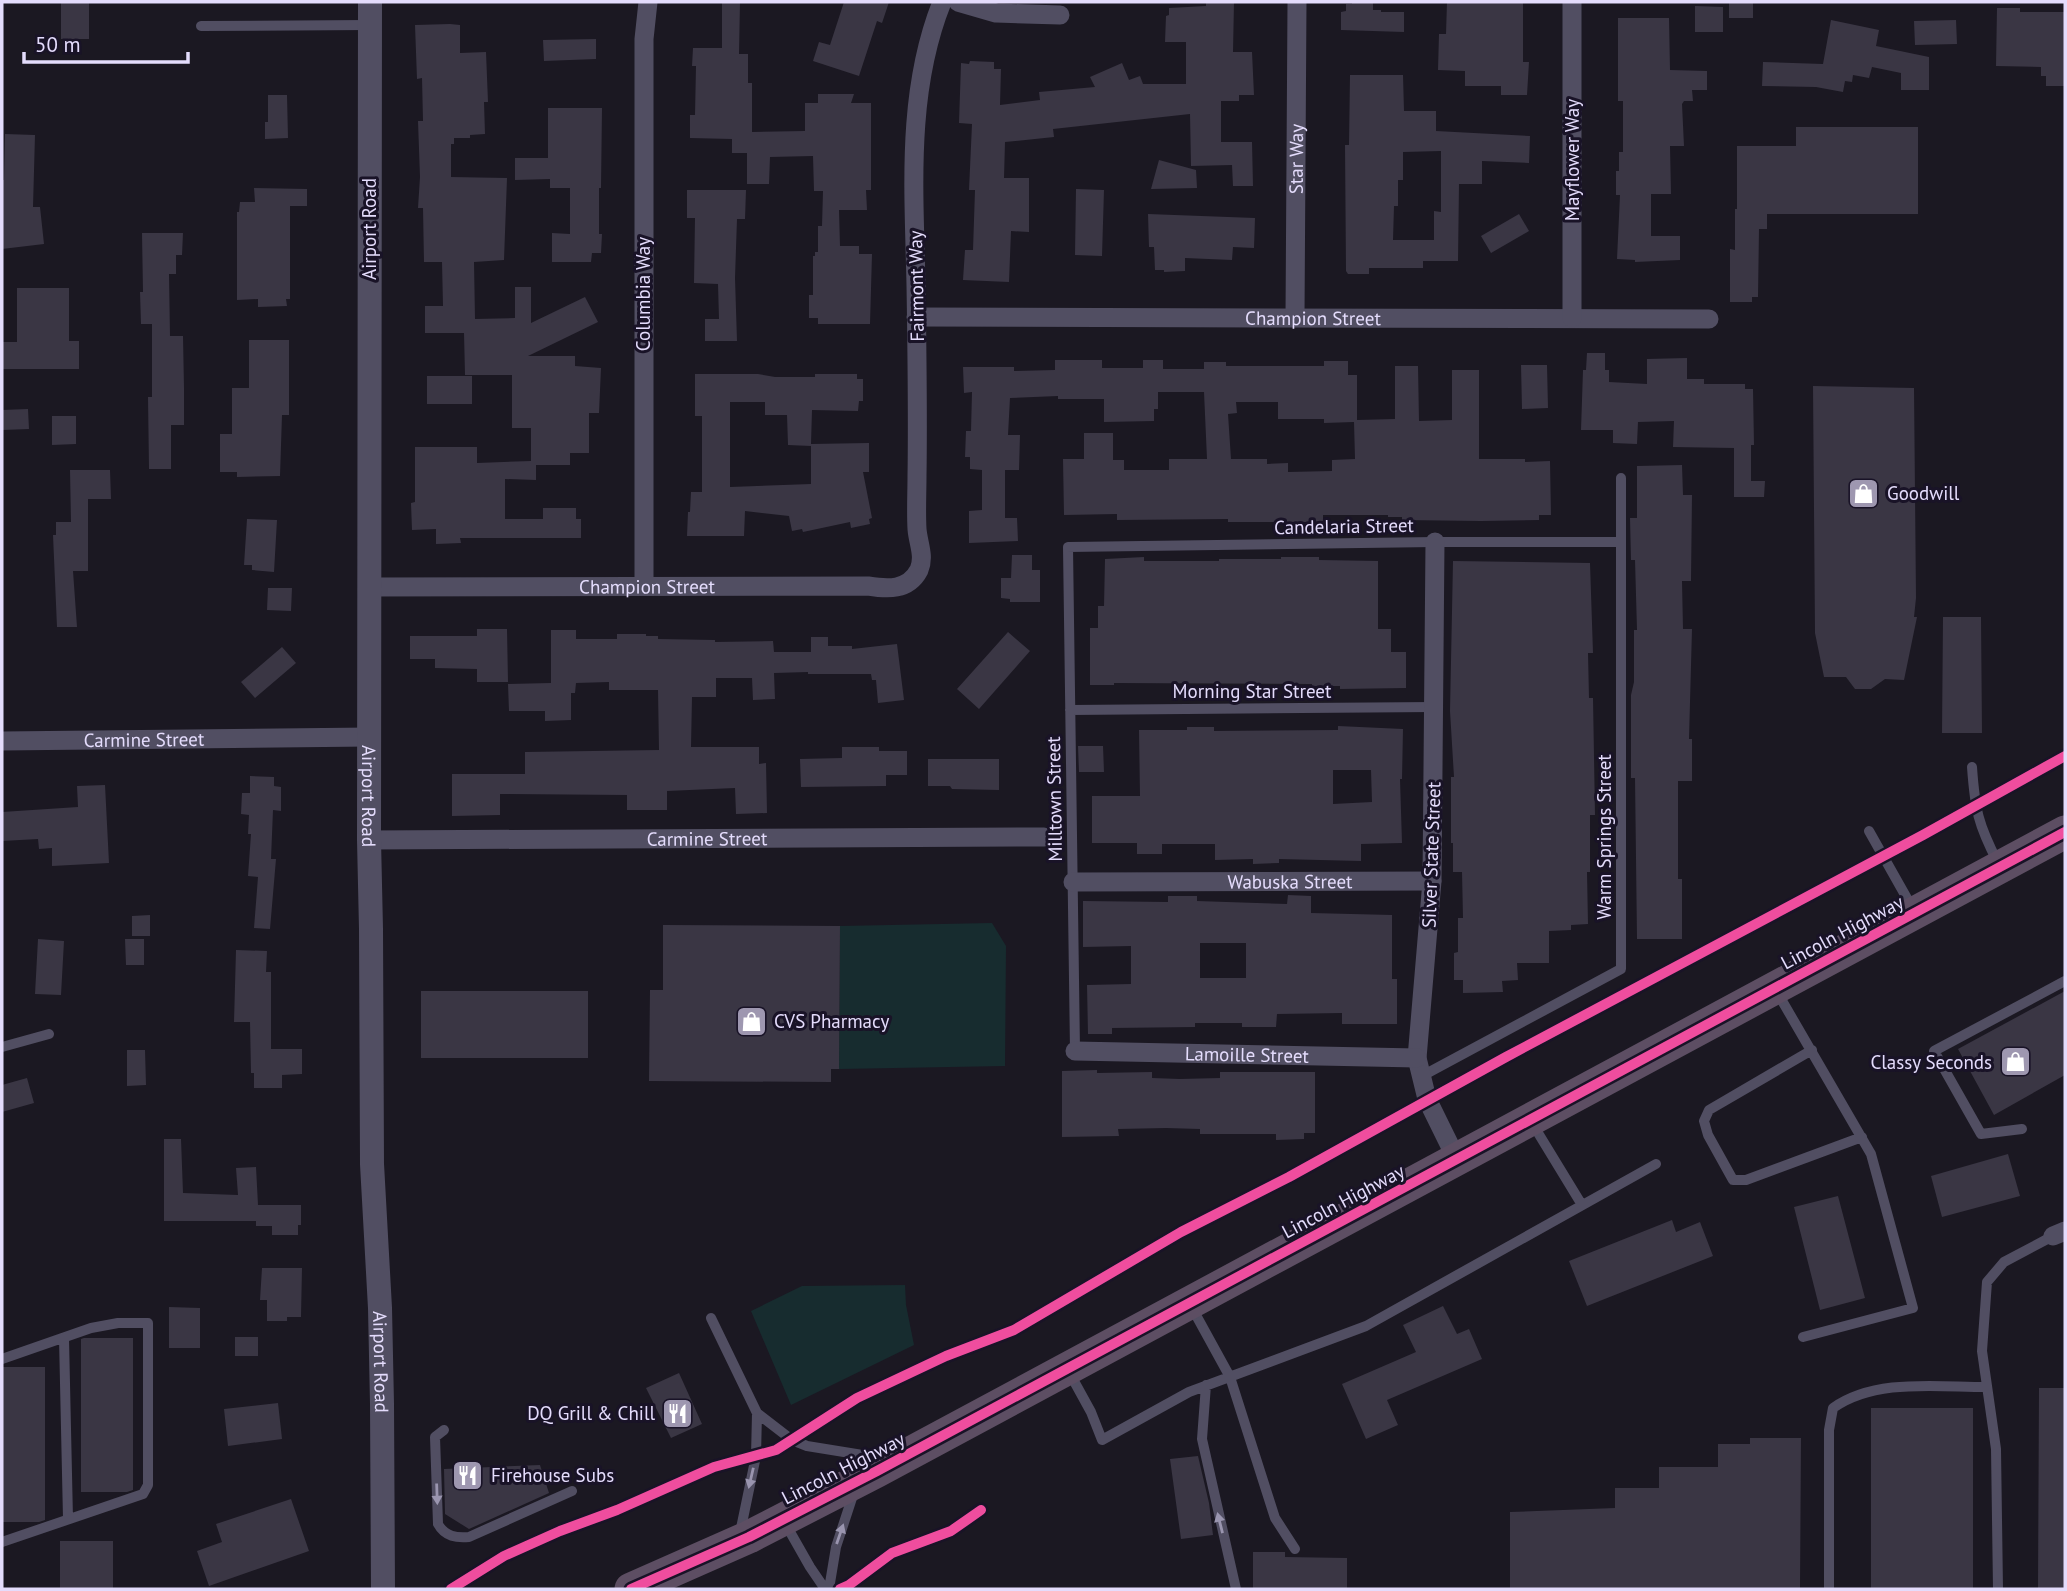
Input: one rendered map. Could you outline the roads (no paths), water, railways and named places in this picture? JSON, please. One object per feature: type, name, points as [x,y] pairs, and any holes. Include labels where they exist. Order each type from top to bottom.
[{"type":"highway","name":"Lincoln Highway","points":[[631,1589],[738,1542],[895,1461],[2065,832]]},
{"type":"street","name":"Columbia Way","points":[[644,586],[644,39],[648,2]]},
{"type":"street","name":"Fairmont Way","points":[[918,572],[922,562],[917,532],[914,147],[916,98],[920,71],[942,2]]},
{"type":"street","points":[[958,2],[996,13],[1060,15]]},
{"type":"street","name":"Star Way","points":[[1296,317],[1297,2]]},
{"type":"street","name":"Mayflower Way","points":[[1572,2],[1572,318]]},
{"type":"street","name":"Airport Road","points":[[370,13],[369,840],[372,1164],[380,1308],[383,1589]]},
{"type":"street","name":"Champion Street","points":[[916,317],[1709,319]]},
{"type":"street","name":"Silver State Street","points":[[1435,542],[1432,881],[1420,1067],[1427,1099],[1457,1160]]},
{"type":"street","name":"Champion Street","points":[[369,587],[868,586],[890,589],[900,587],[918,572]]},
{"type":"street","name":"Carmine Street","points":[[2,741],[370,737]]},
{"type":"street","name":"Carmine Street","points":[[369,840],[1044,838]]},
{"type":"street","name":"Wabuska Street","points":[[1073,882],[1432,881]]},
{"type":"street","name":"Lamoille Street","points":[[1075,1051],[1420,1067]]},
{"type":"lane","points":[[201,26],[370,13]]},
{"type":"lane","name":"Warm Springs Street","points":[[1420,1067],[1621,969],[1621,478]]},
{"type":"lane","name":"Candelaria Street","points":[[1068,547],[1621,542]]},
{"type":"lane","name":"Milltown Street","points":[[1068,547],[1075,1051]]},
{"type":"lane","name":"Morning Star Street","points":[[1070,710],[1435,707]]},
{"type":"lane","points":[[1972,767],[1978,821],[2000,867]]},
{"type":"lane","points":[[1869,831],[1915,913]]},
{"type":"lane","points":[[2022,1129],[1981,1134],[1934,1051],[2065,981]]},
{"type":"lane","points":[[1775,988],[1871,1154],[1913,1308],[1803,1337]]},
{"type":"lane","points":[[2,1047],[49,1034]]},
{"type":"lane","points":[[1812,1050],[1709,1110],[1704,1121],[1708,1135],[1733,1180],[1746,1180],[1862,1137]]},
{"type":"lane","points":[[1530,1120],[1582,1205]]},
{"type":"lane","points":[[1067,1369],[1091,1412],[1102,1440],[1189,1392],[1366,1326],[1656,1164]]},
{"type":"lane","points":[[1998,1589],[1996,1449],[1982,1351],[1987,1282],[2004,1262],[2059,1233]]},
{"type":"lane","points":[[1189,1303],[1230,1377],[1275,1518],[1295,1549]]},
{"type":"lane","points":[[711,1318],[757,1413],[792,1440],[807,1446],[895,1461]]},
{"type":"lane","points":[[2,1359],[91,1328],[118,1323],[148,1323],[148,1485],[143,1494],[2,1542]]},
{"type":"lane","points":[[64,1338],[68,1519]]},
{"type":"lane","points":[[1206,1385],[1202,1439],[1236,1589]]},
{"type":"lane","points":[[1829,1589],[1829,1430],[1833,1408],[1849,1397],[1892,1388],[1986,1387]]},
{"type":"lane","points":[[738,1542],[756,1456],[757,1413]]},
{"type":"lane","points":[[444,1430],[435,1437],[438,1524],[447,1534],[454,1537],[469,1536],[572,1491]]},
{"type":"lane","points":[[827,1589],[836,1547],[858,1480]]},
{"type":"lane","points":[[783,1519],[810,1567],[827,1589]]},
{"type":"place","name":"Goodwill","points":[[1864,493]]},
{"type":"place","name":"CVS Pharmacy","points":[[751,1021]]},
{"type":"place","name":"Classy Seconds","points":[[2015,1062]]},
{"type":"place","name":"DQ Grill & Chill","points":[[678,1413]]},
{"type":"place","name":"Firehouse Subs","points":[[468,1475]]}]
